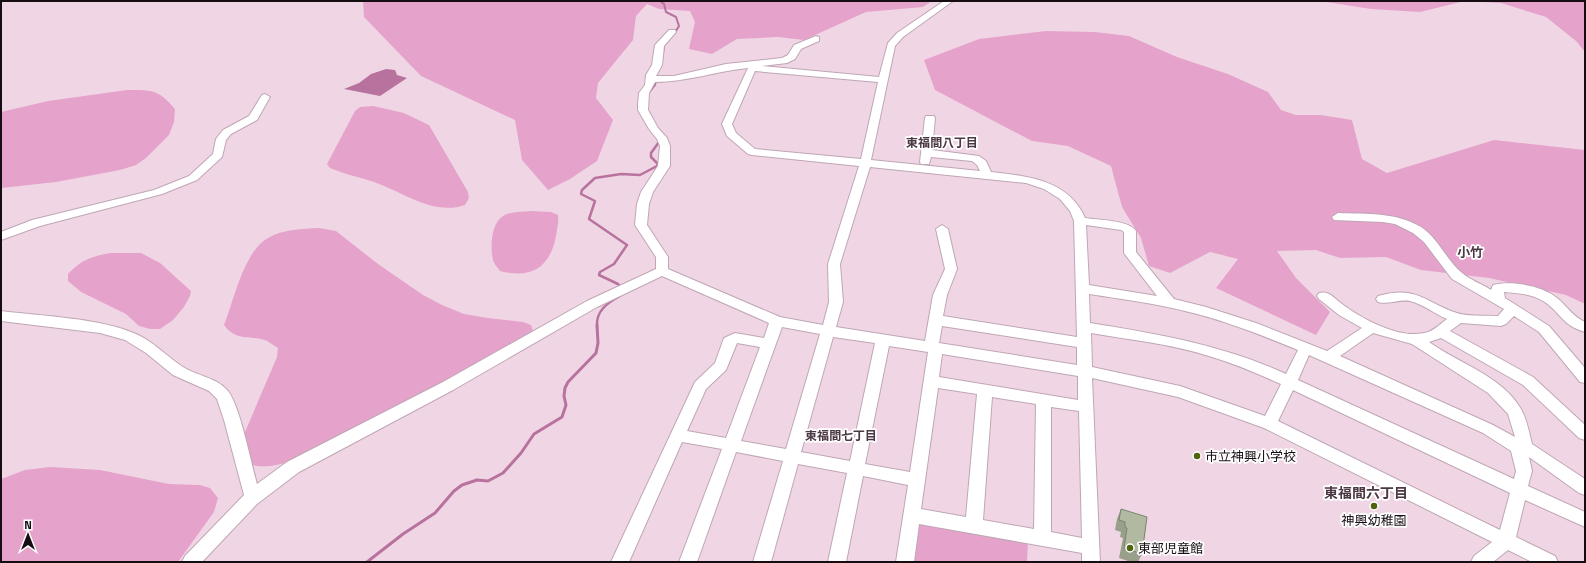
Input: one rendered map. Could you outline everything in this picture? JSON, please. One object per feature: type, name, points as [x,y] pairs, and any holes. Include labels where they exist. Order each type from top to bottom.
[{"type":"street","points":[[762,562],[836,302],[834,264],[865,164],[891,45],[894,40],[949,1]]},
{"type":"street","points":[[662,272],[662,257],[641,225],[643,204],[647,192],[664,166],[665,146],[662,138],[654,129],[643,110],[644,93],[650,85],[652,72],[657,65],[660,45],[672,32]]},
{"type":"street","points":[[749,67],[789,59],[796,47],[816,39]]},
{"type":"street","points":[[651,79],[674,79],[726,67],[749,67],[883,80]]},
{"type":"street","points":[[749,67],[727,124],[731,134],[752,152],[1018,178],[1051,187],[1070,201],[1077,210],[1080,221],[1083,289],[1084,372],[1087,407],[1091,554],[1042,538],[912,515]]},
{"type":"street","points":[[1,236],[36,223],[158,192],[192,178],[218,155],[221,139],[227,132],[247,123],[253,118],[265,97]]},
{"type":"street","points":[[924,169],[930,118]]},
{"type":"street","points":[[926,153],[975,158],[982,163],[987,175]]},
{"type":"street","points":[[1338,217],[1383,218],[1410,226],[1428,239],[1457,276],[1499,300],[1544,329],[1585,378]]},
{"type":"street","points":[[1080,221],[1124,227],[1130,232],[1130,253],[1170,303]]},
{"type":"street","points":[[905,562],[931,381],[936,320],[940,295],[951,269],[942,229]]},
{"type":"street","points":[[191,562],[252,496],[269,482],[292,467],[441,389],[592,304],[621,289],[662,272],[777,321],[828,332],[1136,381],[1180,392],[1269,424],[1549,562]]},
{"type":"street","points":[[1499,300],[1497,294],[1498,288],[1540,294],[1551,299],[1574,325],[1585,327]]},
{"type":"street","points":[[1083,289],[1170,303],[1216,314],[1263,330],[1488,429],[1518,447],[1530,450],[1585,488]]},
{"type":"street","points":[[1324,296],[1336,308],[1373,327],[1388,333],[1416,340],[1505,399],[1514,410],[1524,444],[1518,447]]},
{"type":"street","points":[[1383,299],[1401,296],[1415,298],[1442,312],[1458,318],[1501,321],[1512,309]]},
{"type":"street","points":[[1,316],[90,326],[130,337],[151,349],[178,371],[214,387],[223,396],[232,420],[252,496]]},
{"type":"street","points":[[1416,340],[1426,338],[1440,332],[1458,318]]},
{"type":"street","points":[[936,320],[1084,343]]},
{"type":"street","points":[[688,562],[777,321]]},
{"type":"street","points":[[1084,327],[1164,340],[1214,352],[1259,368],[1585,520]]},
{"type":"street","points":[[1327,358],[1373,327]]},
{"type":"street","points":[[1440,332],[1528,381],[1585,434]]},
{"type":"street","points":[[620,562],[700,386],[721,366],[729,342],[735,338],[769,344]]},
{"type":"street","points":[[837,562],[883,340]]},
{"type":"street","points":[[1269,424],[1305,348]]},
{"type":"street","points":[[931,381],[1087,407]]},
{"type":"street","points":[[974,526],[986,390]]},
{"type":"street","points":[[1042,538],[1044,400]]},
{"type":"street","points":[[678,435],[917,480]]},
{"type":"street","points":[[1480,562],[1506,541],[1524,471],[1518,447]]},
{"type":"shaded area","points":[[363,1],[932,1],[923,7],[866,12],[804,40],[778,37],[737,39],[712,54],[689,49],[695,22],[690,11],[659,9],[647,4],[636,16],[633,40],[598,83],[596,98],[613,120],[597,161],[570,179],[548,190],[522,160],[515,120],[421,76],[364,17]]},
{"type":"shaded area","points":[[1320,1],[1465,1],[1420,12],[1371,9]]},
{"type":"shaded area","points":[[1465,1],[1585,1],[1585,52],[1576,41],[1546,17],[1501,3]]},
{"type":"shaded area","points":[[1046,31],[1095,32],[1129,36],[1177,57],[1228,74],[1268,92],[1281,110],[1296,115],[1321,115],[1352,120],[1362,159],[1387,173],[1494,140],[1585,150],[1585,304],[1566,295],[1489,278],[1421,270],[1386,257],[1340,258],[1316,250],[1277,251],[1296,278],[1330,312],[1316,335],[1216,288],[1238,259],[1210,252],[1170,273],[1149,266],[1141,238],[1122,207],[1111,166],[1068,146],[1032,141],[935,90],[924,60],[979,39]]},
{"type":"shaded area","points":[[386,69],[395,70],[397,75],[407,78],[380,96],[344,89],[359,83],[371,74]]},
{"type":"shaded area","points":[[127,90],[154,92],[169,102],[175,109],[174,122],[169,135],[146,158],[136,165],[120,170],[56,182],[1,188],[1,112],[48,101]]},
{"type":"shaded area","points":[[373,106],[404,113],[429,125],[468,192],[469,198],[465,205],[453,208],[430,205],[385,186],[330,168],[327,164],[355,111],[360,107]]},
{"type":"shaded area","points":[[531,211],[551,212],[558,215],[556,236],[549,256],[544,263],[530,272],[511,273],[500,271],[494,263],[492,255],[492,236],[496,224],[499,219],[506,214]]},
{"type":"shaded area","points":[[319,228],[336,231],[378,264],[423,295],[442,305],[464,314],[523,322],[531,325],[534,334],[301,459],[270,466],[256,466],[248,464],[239,461],[239,446],[277,357],[278,348],[261,339],[234,334],[224,325],[246,265],[260,244],[268,238],[280,233],[293,230]]},
{"type":"shaded area","points":[[110,253],[141,253],[160,263],[191,291],[184,307],[173,320],[160,329],[150,329],[139,326],[126,314],[81,292],[68,281],[68,274],[78,265],[92,257]]},
{"type":"shaded area","points":[[50,467],[100,470],[169,484],[200,485],[210,488],[218,498],[214,512],[178,562],[1,562],[1,479],[25,470]]},
{"type":"shaded area","points":[[917,523],[1028,540],[1027,562],[911,562]]},
{"type":"building","points":[[1121,509],[1147,517],[1142,554],[1124,548],[1127,528],[1125,527],[1125,522],[1119,520]]},
{"type":"waterway","points":[[660,1],[664,4],[666,12],[676,17],[679,26],[674,34]]},
{"type":"waterway","points":[[661,64],[664,47]]},
{"type":"waterway","points":[[648,94],[655,85],[656,79]]},
{"type":"waterway","points":[[622,289],[618,284],[599,275],[600,272],[614,264],[627,245],[589,219],[595,201],[581,194],[582,190],[595,178],[621,174],[640,175],[657,166],[658,164],[651,157],[651,153],[659,142]]},
{"type":"waterway","points":[[597,325],[598,316],[603,308],[620,296]]},
{"type":"waterway","points":[[367,562],[403,534],[435,513],[454,491],[462,485],[477,480],[488,481],[503,473],[521,453],[534,434],[562,417],[566,405],[564,396],[565,388],[568,382],[596,353],[598,343],[597,325]]},
{"type":"place","name":"市立神興小学校","points":[[1197,456]]},
{"type":"place","name":"神興幼稚園","points":[[1374,506]]},
{"type":"place","name":"東部児童館","points":[[1130,548]]},
{"type":"district","name":"東福間八丁目","points":[[942,142]]},
{"type":"district","name":"小竹","points":[[1470,252]]},
{"type":"district","name":"東福間七丁目","points":[[841,435]]},
{"type":"district","name":"東福間六丁目","points":[[1366,492]]}]
